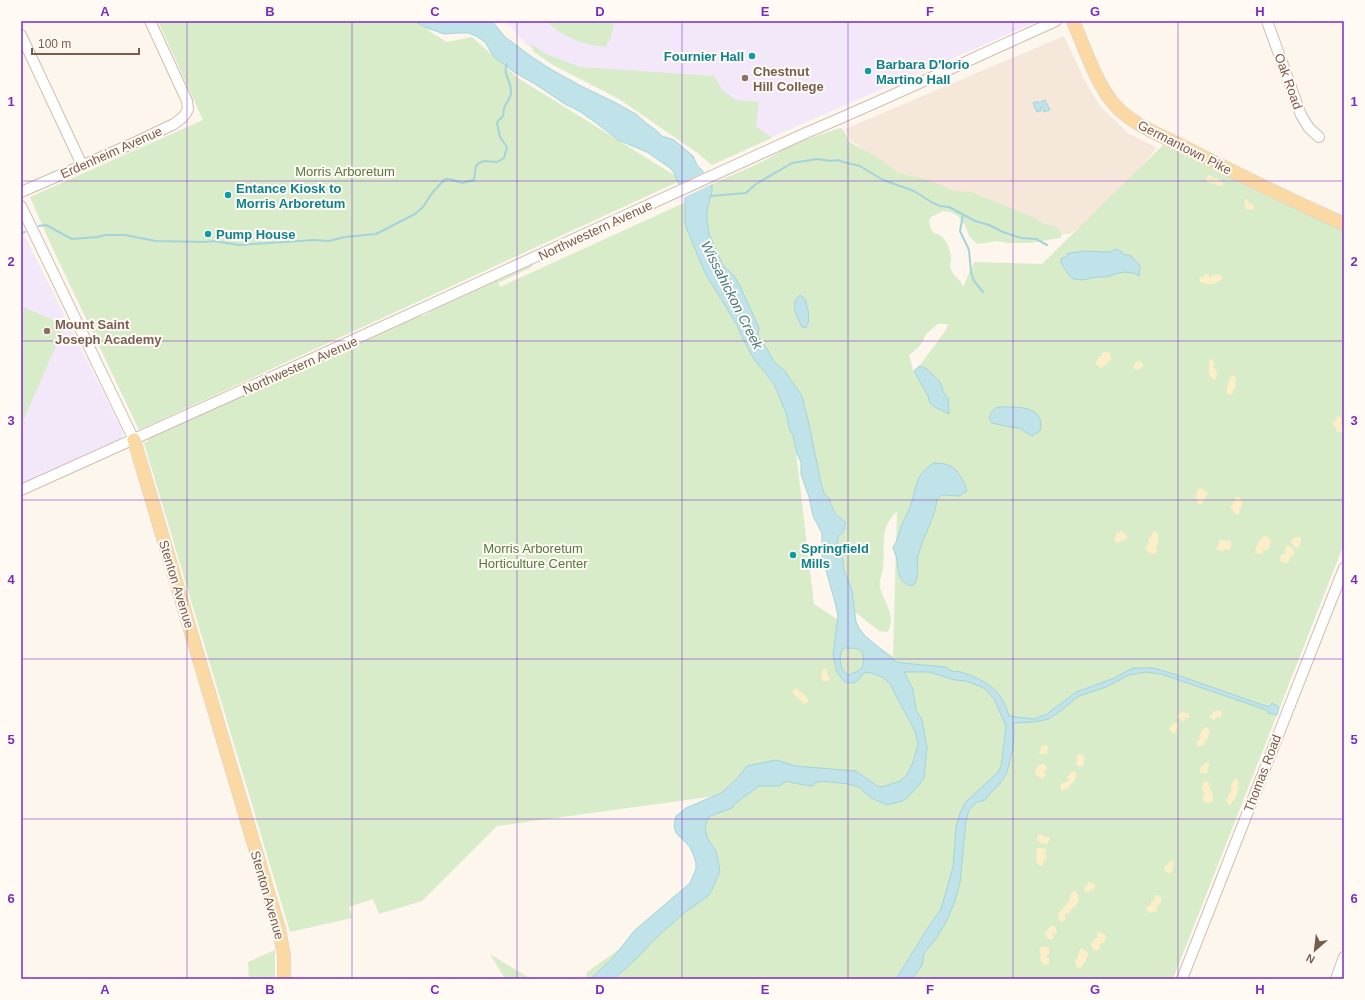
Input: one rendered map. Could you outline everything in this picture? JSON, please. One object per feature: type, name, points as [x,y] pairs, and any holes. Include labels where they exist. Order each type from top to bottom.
[{"type":"main road","name":"Germantown Pike","points":[[1073,21],[1104,90],[1113,103],[1128,117],[1214,162],[1344,224]]},
{"type":"main road","name":"Stenton Avenue","points":[[134,440],[277,920],[283,947],[284,979]]},
{"type":"street","name":"Erdenheim Avenue","points":[[21,192],[136,142],[180,120],[183,117],[188,109],[187,102],[150,21]]},
{"type":"street","name":"Northwestern Avenue","points":[[21,490],[134,440],[808,132],[888,98],[1056,21]]},
{"type":"street","name":"Oak Road","points":[[1267,21],[1301,115],[1309,128],[1319,137]]},
{"type":"street","points":[[21,35],[82,165]]},
{"type":"street","name":"Stenton Avenue","points":[[21,206],[134,440]]},
{"type":"street","name":"Thomas Road","points":[[1182,979],[1344,568]]},
{"type":"street","points":[[1336,979],[1344,957]]},
{"type":"shaded area","name":"Chestnut Hill College","points":[[505,21],[1038,21],[712,163],[621,98],[548,59],[527,45]]},
{"type":"shaded area","points":[[1064,36],[1085,81],[1100,106],[1128,133],[1157,148],[1104,211],[1070,234],[1036,233],[897,173],[850,140],[845,129]]},
{"type":"shaded area","name":"Mount Saint Joseph Academy","points":[[21,229],[123,432],[121,440],[21,485]]},
{"type":"green space","name":"Morris Arboretum","points":[[158,21],[418,21],[432,33],[447,42],[472,37],[518,78],[682,180],[139,430],[51,245],[30,197],[203,120]]},
{"type":"green space","points":[[548,21],[615,21],[610,40],[605,47],[574,40],[554,28],[548,23]]},
{"type":"green space","points":[[530,43],[546,54],[580,67],[714,76],[723,91],[736,100],[759,102],[756,126],[772,138],[712,165],[699,154],[619,99],[553,65],[534,52]]},
{"type":"green space","name":"Morris Arboretum Horticulture Center","points":[[840,128],[843,129],[849,141],[882,160],[898,173],[929,180],[954,191],[971,192],[1035,218],[1044,224],[1055,226],[1060,230],[1062,234],[1060,238],[1030,243],[1007,243],[998,241],[977,244],[969,236],[966,227],[958,216],[950,212],[943,211],[931,217],[929,220],[930,226],[933,232],[940,235],[945,240],[951,258],[951,270],[961,282],[963,287],[974,262],[1042,264],[1163,145],[1344,231],[1344,544],[1173,979],[585,979],[587,972],[708,886],[709,864],[691,850],[684,827],[752,791],[497,826],[422,901],[379,914],[373,899],[349,907],[352,918],[290,932],[144,443],[148,441],[148,439],[283,377],[300,372],[330,356],[416,316],[425,315],[436,307],[534,263],[530,268],[498,283],[500,287],[712,190],[712,184],[764,161],[788,147]],"holes":[[[938,324],[948,324],[946,330],[914,373],[909,355],[920,346],[926,334]],[[766,347],[774,362],[784,370],[802,396],[824,493],[829,498],[831,505],[840,518],[843,532],[838,537],[837,546],[842,554],[844,570],[852,590],[855,612],[879,631],[888,632],[891,620],[889,610],[880,588],[880,582],[883,570],[885,531],[891,518],[897,511],[893,656],[814,604],[790,401]]]},
{"type":"green space","points":[[21,306],[65,325],[21,426]]},
{"type":"green space","points":[[275,950],[275,979],[249,979],[248,962]]},
{"type":"green space","points":[[490,954],[531,979],[505,979]]},
{"type":"sand","points":[[1208,175],[1212,176],[1213,179],[1216,178],[1223,183],[1223,185],[1218,186],[1206,180]]},
{"type":"sand","points":[[1245,199],[1247,199],[1250,204],[1254,205],[1254,209],[1247,210],[1245,208]]},
{"type":"sand","points":[[1205,274],[1209,275],[1210,279],[1212,276],[1219,274],[1222,279],[1212,284],[1200,282],[1199,277],[1203,277]]},
{"type":"sand","points":[[1102,353],[1110,353],[1111,358],[1106,365],[1101,368],[1096,364],[1096,361],[1098,360],[1099,356],[1102,356]]},
{"type":"sand","points":[[1211,359],[1215,363],[1213,367],[1217,374],[1217,377],[1214,380],[1210,376],[1209,372],[1209,361]]},
{"type":"sand","points":[[1137,361],[1142,362],[1143,366],[1138,370],[1134,369],[1133,367]]},
{"type":"sand","points":[[1231,376],[1235,376],[1237,380],[1234,382],[1236,386],[1233,393],[1230,395],[1226,392]]},
{"type":"sand","points":[[1338,415],[1342,421],[1340,424],[1344,427],[1342,432],[1337,432],[1336,427],[1333,425],[1333,422],[1336,420]]},
{"type":"sand","points":[[1200,488],[1208,494],[1200,505],[1196,496],[1198,489]]},
{"type":"sand","points":[[1236,497],[1240,497],[1242,502],[1238,515],[1233,512],[1230,507]]},
{"type":"sand","points":[[1121,531],[1126,534],[1127,538],[1124,541],[1121,540],[1121,542],[1117,543],[1114,538],[1116,534]]},
{"type":"sand","points":[[1154,531],[1158,533],[1159,538],[1156,546],[1157,552],[1154,554],[1147,552],[1146,546],[1149,545],[1148,541]]},
{"type":"sand","points":[[1264,536],[1271,540],[1269,548],[1266,551],[1263,549],[1263,553],[1255,553],[1259,541]]},
{"type":"sand","points":[[1296,537],[1300,537],[1301,539],[1299,547],[1296,548],[1290,541]]},
{"type":"sand","points":[[1219,541],[1231,541],[1231,549],[1226,549],[1223,551],[1216,549]]},
{"type":"sand","points":[[1287,545],[1292,548],[1295,554],[1290,557],[1288,563],[1281,562],[1280,556],[1286,553],[1285,549]]},
{"type":"sand","points":[[824,668],[827,669],[827,674],[830,679],[828,681],[823,681],[822,679]]},
{"type":"sand","points":[[796,688],[807,697],[808,702],[804,704],[792,692]]},
{"type":"sand","points":[[1219,710],[1222,712],[1221,717],[1217,717],[1214,720],[1209,717],[1213,714],[1213,712]]},
{"type":"sand","points":[[1182,712],[1188,713],[1190,716],[1188,718],[1185,717],[1183,722],[1179,718],[1178,719],[1177,716]]},
{"type":"sand","points":[[1173,723],[1179,726],[1174,734],[1169,730]]},
{"type":"sand","points":[[1206,727],[1210,732],[1208,739],[1205,739],[1205,744],[1202,746],[1197,746],[1197,741],[1200,740],[1199,736]]},
{"type":"sand","points":[[1041,746],[1048,746],[1047,754],[1039,753]]},
{"type":"sand","points":[[1079,754],[1083,755],[1085,758],[1083,761],[1084,764],[1081,767],[1076,765],[1078,760],[1076,757]]},
{"type":"sand","points":[[1207,762],[1210,765],[1207,769],[1208,773],[1200,773],[1200,768]]},
{"type":"sand","points":[[1043,764],[1046,766],[1046,770],[1043,773],[1046,775],[1043,778],[1038,777],[1035,773],[1038,767]]},
{"type":"sand","points":[[1073,771],[1077,776],[1074,782],[1069,786],[1069,789],[1061,790],[1060,787],[1062,783],[1069,781],[1067,777]]},
{"type":"sand","points":[[1236,778],[1239,783],[1237,785],[1239,788],[1235,799],[1230,805],[1226,802],[1229,794],[1231,793],[1232,783]]},
{"type":"sand","points":[[1205,781],[1209,783],[1210,790],[1212,791],[1213,801],[1209,803],[1205,803],[1203,800],[1203,796],[1205,795],[1202,789]]},
{"type":"sand","points":[[1040,834],[1044,836],[1044,838],[1047,836],[1050,838],[1048,844],[1041,843],[1037,840],[1037,836]]},
{"type":"sand","points":[[1037,848],[1047,849],[1046,853],[1044,853],[1047,856],[1046,861],[1044,860],[1043,865],[1041,866],[1036,861]]},
{"type":"sand","points":[[1172,861],[1174,864],[1170,874],[1165,871],[1164,868],[1166,865],[1168,866],[1169,862]]},
{"type":"sand","points":[[1089,882],[1095,885],[1094,889],[1092,891],[1090,888],[1089,892],[1085,892],[1084,888]]},
{"type":"sand","points":[[1074,891],[1077,893],[1079,900],[1076,906],[1071,909],[1070,913],[1065,914],[1065,920],[1062,922],[1057,918],[1059,916],[1058,914],[1068,902],[1071,893]]},
{"type":"sand","points":[[1155,895],[1162,898],[1161,901],[1156,907],[1156,912],[1148,913],[1146,907],[1151,906],[1151,901],[1155,901]]},
{"type":"sand","points":[[1050,926],[1055,926],[1057,931],[1056,934],[1052,933],[1054,937],[1051,940],[1047,938],[1045,934]]},
{"type":"sand","points":[[1099,932],[1104,934],[1106,937],[1104,943],[1099,944],[1100,948],[1097,951],[1094,950],[1091,945],[1094,939],[1098,938],[1097,935]]},
{"type":"sand","points":[[1041,947],[1049,948],[1049,954],[1046,957],[1049,959],[1049,963],[1047,965],[1043,964],[1040,959],[1041,955],[1039,950]]},
{"type":"sand","points":[[1082,948],[1088,953],[1088,956],[1082,967],[1079,968],[1075,965],[1075,960]]},
{"type":"water","name":"Wissahickon Creek","points":[[415,21],[492,21],[505,37],[532,57],[583,87],[636,114],[662,136],[674,140],[693,156],[697,165],[712,184],[712,191],[707,210],[707,220],[709,234],[723,265],[735,277],[740,286],[759,328],[758,336],[761,341],[774,362],[784,370],[802,396],[824,493],[829,498],[836,514],[846,523],[843,532],[838,537],[837,546],[842,554],[844,570],[852,590],[856,622],[864,635],[895,661],[945,667],[954,672],[958,671],[976,678],[996,691],[1006,706],[1009,716],[1034,719],[1047,714],[1076,692],[1112,679],[1133,668],[1153,668],[1269,707],[1272,703],[1279,707],[1277,715],[1161,674],[1145,672],[1129,675],[1106,687],[1079,696],[1049,719],[1034,722],[1013,723],[1013,748],[1007,772],[997,787],[985,800],[977,802],[969,810],[966,821],[960,883],[954,904],[945,924],[935,940],[924,953],[922,965],[912,979],[896,979],[941,909],[953,867],[956,827],[960,813],[965,803],[999,771],[1001,766],[1006,726],[994,699],[982,687],[966,681],[955,680],[929,672],[904,672],[913,689],[916,710],[922,720],[927,748],[924,778],[908,797],[902,801],[887,805],[871,798],[859,787],[848,784],[822,781],[815,783],[813,786],[787,781],[779,786],[759,786],[736,803],[732,808],[710,816],[705,825],[707,838],[716,851],[720,871],[712,890],[707,897],[684,913],[614,979],[590,979],[612,959],[634,931],[690,883],[696,869],[696,863],[690,847],[676,833],[674,826],[676,816],[686,808],[721,793],[736,780],[747,766],[776,760],[796,766],[856,771],[877,786],[882,787],[900,781],[907,775],[913,762],[918,744],[915,731],[890,684],[884,678],[865,672],[854,683],[848,683],[844,681],[837,672],[833,655],[838,616],[822,556],[822,533],[813,516],[809,497],[801,474],[801,462],[797,454],[786,413],[774,384],[754,359],[737,325],[705,273],[686,227],[685,199],[674,173],[670,168],[647,152],[618,140],[579,111],[565,104],[514,72],[494,57],[485,42],[476,36],[469,33],[444,34],[425,27]],"holes":[[[844,648],[855,648],[860,650],[863,657],[862,667],[858,671],[849,675],[843,670],[840,663]]]},
{"type":"water","points":[[1045,100],[1050,110],[1044,112],[1042,107],[1040,108],[1041,111],[1037,112],[1033,103],[1037,101],[1038,103]]},
{"type":"water","points":[[1116,249],[1121,251],[1124,255],[1130,255],[1140,266],[1139,276],[1133,273],[1125,272],[1107,277],[1096,277],[1083,280],[1073,279],[1061,263],[1061,259],[1067,256],[1067,254],[1082,251],[1110,252]]},
{"type":"water","points":[[800,295],[805,299],[808,310],[809,318],[806,328],[802,327],[794,307]]},
{"type":"water","points":[[919,366],[927,369],[939,381],[943,392],[948,398],[949,414],[930,403],[928,396],[914,371]]},
{"type":"water","points":[[999,407],[1028,409],[1034,412],[1039,416],[1041,423],[1040,431],[1032,436],[1019,428],[992,423],[989,418],[994,409]]},
{"type":"water","points":[[934,463],[948,465],[954,468],[966,486],[967,491],[959,496],[942,495],[937,499],[934,514],[918,556],[917,577],[912,586],[901,579],[893,547],[910,507],[919,477]]},
{"type":"pier","points":[[706,172],[714,183],[683,198],[678,185]]},
{"type":"waterway","points":[[39,226],[46,225],[72,239],[105,235],[125,235],[156,241],[214,241],[239,245],[314,240],[329,241],[345,237],[376,234],[415,214],[423,207],[432,193],[445,179],[462,183],[474,180],[476,166],[479,163],[484,161],[497,162],[504,158],[507,147],[500,137],[497,123],[503,116],[504,107],[511,94],[511,88],[506,75],[507,64]]},
{"type":"waterway","points":[[710,196],[746,193],[756,184],[792,163],[817,159],[831,161],[838,160],[860,166],[883,180],[914,191],[933,203],[940,206],[949,207],[975,221],[1021,238],[1036,239],[1047,245]]},
{"type":"waterway","points":[[963,215],[960,231],[969,250],[971,272],[974,281],[983,292]]},
{"type":"waterway","points":[[21,233],[25,232]]},
{"type":"place","name":"Fournier Hall","points":[[752,56]]},
{"type":"place","name":"Barbara D'Iorio Martino Hall","points":[[868,71]]},
{"type":"place","name":"Chestnut Hill College","points":[[745,78]]},
{"type":"place","name":"Entance Kiosk to Morris Arboretum","points":[[228,195]]},
{"type":"place","name":"Pump House","points":[[208,234]]},
{"type":"place","name":"Mount Saint Joseph Academy","points":[[47,331]]},
{"type":"place","name":"Springfield Mills","points":[[793,555]]}]
